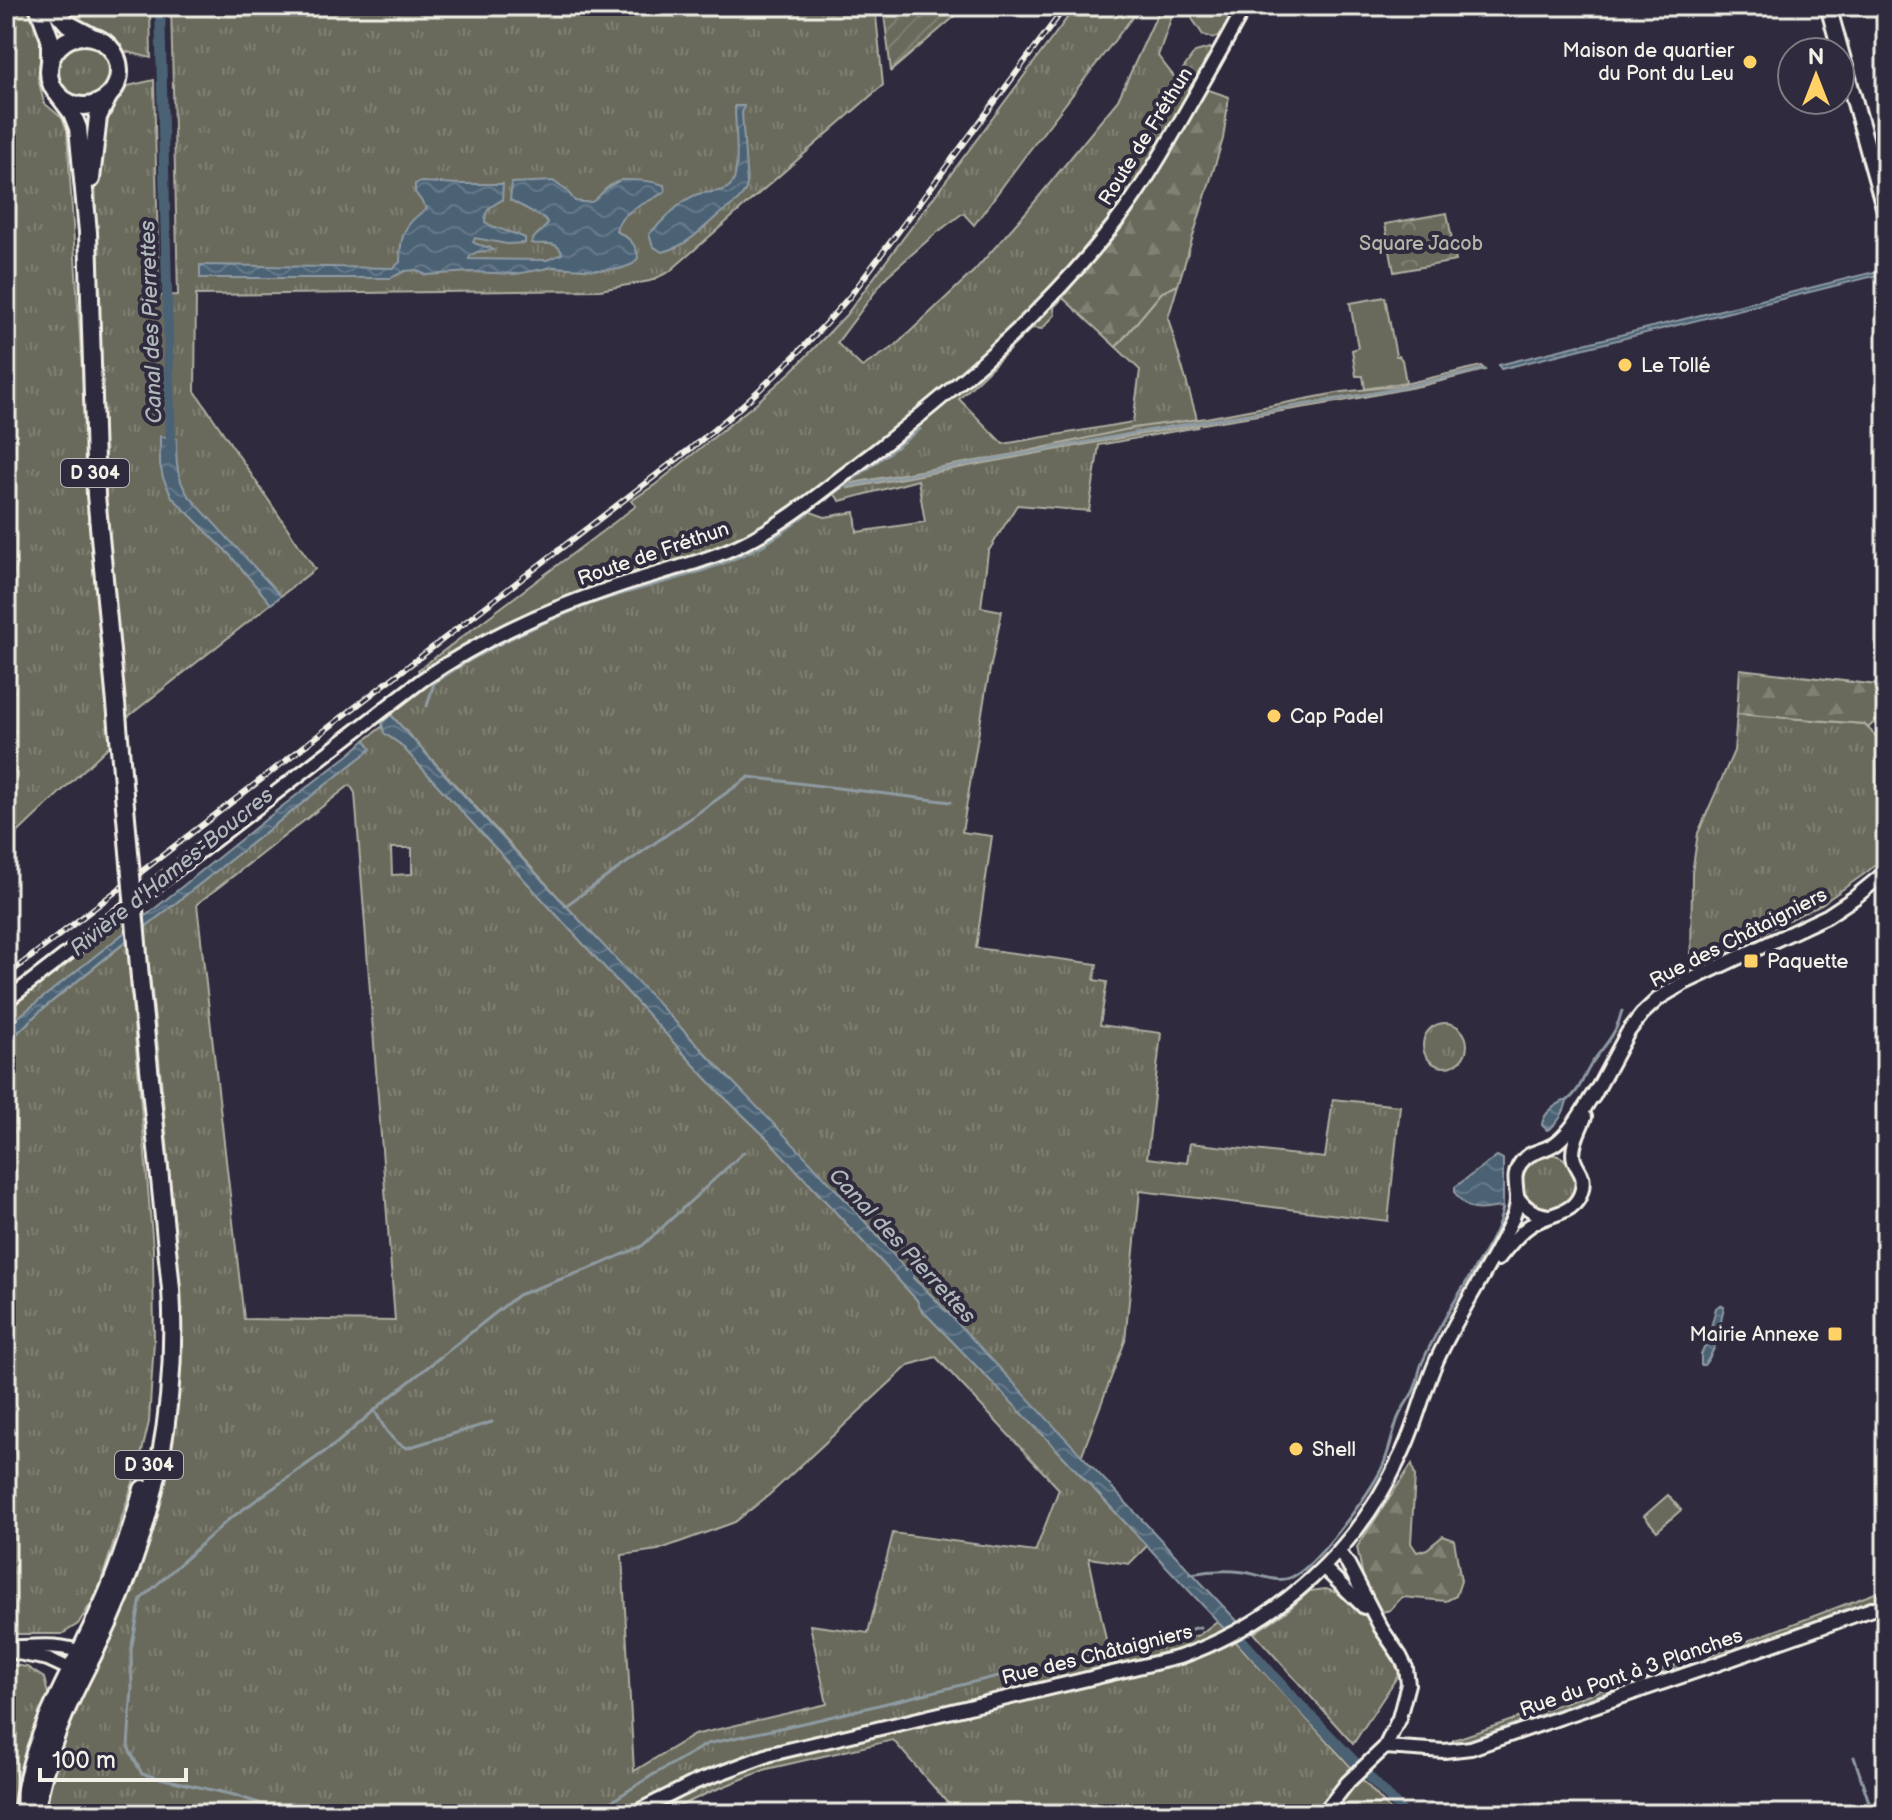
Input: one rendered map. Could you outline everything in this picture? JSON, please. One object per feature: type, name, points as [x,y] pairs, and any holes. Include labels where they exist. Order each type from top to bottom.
[{"type":"main road","points":[[38,6],[50,39],[48,70],[51,83],[60,97],[86,106],[100,102],[111,94],[119,76],[118,60],[109,46],[73,28],[52,6]]},
{"type":"main road","points":[[1828,6],[1886,214]]},
{"type":"main road","points":[[50,61],[56,49],[67,40],[81,35],[95,37]]},
{"type":"main road","name":"D 304","points":[[88,232],[96,126],[99,111],[111,94]]},
{"type":"main road","name":"D 304","points":[[22,1814],[36,1749],[56,1698],[110,1621],[130,1571],[147,1517],[160,1458],[172,1339],[171,1289],[95,475],[88,232],[78,128],[60,97]]},
{"type":"main road","name":"D 304","points":[[35,1814],[40,1784],[76,1672]]},
{"type":"street","name":"Route de Fréthun","points":[[6,1001],[452,660],[524,621],[606,590],[711,558],[753,539],[813,499],[948,393],[1062,285],[1118,218],[1165,147],[1245,6]]},
{"type":"street","name":"Rue des Châtaigniers","points":[[632,1814],[696,1782],[771,1754],[1188,1654],[1253,1624],[1292,1597],[1339,1552],[1364,1521],[1392,1474],[1436,1363],[1513,1217],[1517,1196],[1515,1180],[1520,1164],[1532,1152],[1546,1148],[1566,1133],[1642,1014],[1659,998],[1684,983],[1827,916],[1886,872]]},
{"type":"street","name":"Rue des Châtaigniers","points":[[1485,1273],[1531,1224],[1568,1210],[1580,1196],[1582,1177],[1574,1160],[1575,1141],[1596,1090]]},
{"type":"street","points":[[1546,1148],[1561,1151],[1574,1160]]},
{"type":"street","points":[[1517,1196],[1531,1211],[1548,1216]]},
{"type":"street","points":[[1323,1814],[1392,1735],[1402,1712],[1408,1684],[1403,1662],[1339,1552]]},
{"type":"street","points":[[1324,1568],[1357,1598],[1381,1628]]},
{"type":"street","name":"Rue du Pont à 3 Planches","points":[[1381,1751],[1471,1748],[1886,1604]]},
{"type":"street","points":[[6,1650],[55,1646],[86,1654]]},
{"type":"street","points":[[6,1650],[48,1659],[76,1672]]},
{"type":"green space","points":[[6,6],[30,6],[44,47],[38,78],[44,103],[62,118],[67,130],[95,577],[110,745],[6,844]]},
{"type":"green space","points":[[57,6],[150,6],[151,58],[124,51],[117,42],[86,29]]},
{"type":"green space","points":[[171,6],[875,6],[883,85],[669,272],[650,281],[600,290],[196,295],[195,391],[315,569],[125,719],[103,510],[95,170],[107,110],[128,86],[154,80],[159,296],[178,295]]},
{"type":"green space","points":[[883,6],[967,6],[891,71]]},
{"type":"green space","points":[[1076,6],[1141,6],[974,225],[963,213],[887,276],[837,343],[862,367],[896,345],[975,270],[1028,210],[1118,100],[1161,6],[1173,13],[1158,56],[1176,79],[1195,52],[1210,48],[1214,53],[1206,89],[1126,223],[1069,288],[1054,307],[1055,315],[1042,329],[1032,328],[959,399],[1003,444],[1133,422],[1140,370],[1116,347],[1162,292],[1178,285],[1168,318],[1198,427],[1099,445],[1089,511],[1017,505],[988,552],[981,607],[1002,611],[962,832],[992,836],[976,948],[1097,964],[1094,980],[1107,982],[1100,1025],[1161,1033],[1147,1158],[1187,1163],[1190,1143],[1325,1158],[1333,1099],[1400,1106],[1388,1221],[1140,1191],[1125,1341],[1081,1457],[391,715],[426,683],[418,670],[636,506],[631,501],[756,403],[846,315]],"holes":[[[918,480],[925,522],[857,532],[855,512],[825,517],[805,510],[832,491],[840,501]]]},
{"type":"green space","points":[[1189,6],[1240,6],[1224,35],[1213,38],[1203,35],[1187,11]]},
{"type":"green space","points":[[83,41],[94,43],[103,50],[110,59],[110,81],[103,90],[94,97],[83,99],[72,97],[63,90],[56,81],[54,70],[56,59],[63,50],[72,43]]},
{"type":"green space","points":[[1206,89],[1229,97],[1223,139],[1178,285],[1162,292],[1116,347],[1063,298],[1126,223]]},
{"type":"green space","name":"Square Jacob","points":[[1447,213],[1456,261],[1394,272],[1385,224]]},
{"type":"green space","points":[[1385,297],[1396,356],[1402,360],[1406,382],[1365,389],[1363,376],[1356,376],[1352,350],[1358,348],[1350,303]]},
{"type":"green space","points":[[1481,366],[1485,370],[1343,401],[1136,435],[849,488],[853,483],[1015,454],[1133,428],[1206,418],[1342,392],[1396,386]]},
{"type":"green space","points":[[1740,669],[1886,686],[1886,711],[1868,728],[1864,724],[1737,714]]},
{"type":"green space","points":[[1737,714],[1864,724],[1886,746],[1886,856],[1822,904],[1691,968],[1692,873],[1698,833],[1734,751]]},
{"type":"green space","points":[[383,726],[387,735],[400,744],[719,1092],[767,1138],[917,1300],[920,1308],[1147,1546],[1129,1564],[1089,1558],[1110,1659],[1199,1635],[1217,1621],[1394,1814],[957,1814],[893,1740],[767,1769],[663,1814],[43,1814],[54,1759],[129,1591],[179,1348],[175,1234],[144,928],[370,749],[365,740]],"holes":[[[350,785],[355,793],[395,1321],[244,1319],[197,904]],[[391,848],[412,848],[412,874],[392,875]],[[936,1357],[1059,1489],[1035,1552],[893,1533],[868,1633],[810,1625],[827,1704],[694,1735],[634,1771],[622,1555],[658,1550],[735,1522],[769,1495],[909,1365]]]},
{"type":"green space","points":[[123,920],[126,932],[6,1027],[6,1007]]},
{"type":"green space","points":[[127,941],[153,1248],[154,1341],[149,1422],[139,1464],[97,1594],[78,1624],[62,1634],[6,1634],[6,1044],[39,1012]]},
{"type":"green space","points":[[1445,1023],[1461,1029],[1467,1045],[1461,1061],[1445,1067],[1429,1061],[1423,1045],[1429,1029]]},
{"type":"green space","points":[[1548,1154],[1568,1162],[1576,1182],[1568,1202],[1548,1210],[1528,1202],[1520,1182],[1528,1162]]},
{"type":"green space","points":[[1412,1464],[1415,1476],[1411,1543],[1417,1552],[1427,1549],[1443,1536],[1454,1540],[1461,1581],[1456,1596],[1446,1601],[1402,1597],[1390,1610],[1382,1612],[1365,1587],[1357,1547]]},
{"type":"green space","points":[[1668,1495],[1681,1510],[1657,1531],[1644,1516]]},
{"type":"green space","points":[[1326,1589],[1344,1596],[1360,1610],[1384,1641],[1401,1671],[1353,1744],[1254,1633],[1310,1591]]},
{"type":"green space","points":[[1886,1589],[1886,1599],[1711,1660],[1710,1655]]},
{"type":"green space","points":[[1690,1660],[1693,1668],[1475,1743],[1452,1744],[1453,1740]]},
{"type":"green space","points":[[6,1664],[27,1667],[44,1678],[49,1698],[25,1759],[15,1814],[6,1814]]},
{"type":"water","points":[[735,106],[744,106],[745,191],[739,200],[691,238],[678,247],[662,252],[653,246],[649,234],[666,217],[691,197],[722,190],[733,182],[737,157]]},
{"type":"water","points":[[621,180],[658,183],[664,185],[665,191],[629,212],[619,223],[616,231],[631,242],[638,258],[633,264],[620,269],[554,267],[516,274],[470,272],[426,275],[416,270],[405,271],[391,278],[200,278],[200,265],[393,268],[400,262],[401,245],[408,225],[427,209],[415,192],[415,184],[421,182],[503,184],[502,200],[489,208],[485,222],[525,238],[525,243],[507,244],[475,238],[473,242],[493,250],[477,252],[469,259],[547,260],[562,254],[560,249],[554,245],[531,243],[548,223],[510,200],[512,183],[553,181],[575,201],[588,202]]},
{"type":"water","points":[[1886,269],[1886,273],[1501,369],[1499,365]]},
{"type":"water","points":[[160,436],[176,439],[179,475],[188,495],[281,596],[271,604],[229,554],[172,497],[160,464]]},
{"type":"water","points":[[391,715],[583,924],[832,1185],[906,1270],[909,1266],[913,1278],[1238,1622],[1224,1628],[920,1308],[917,1300],[767,1138],[719,1092],[400,744],[384,733],[382,723]]},
{"type":"water","points":[[365,740],[371,749],[144,928],[143,918]]},
{"type":"water","points":[[129,929],[130,938],[39,1012],[6,1044],[6,1027]]},
{"type":"water","points":[[1567,1101],[1560,1118],[1547,1130],[1542,1125],[1544,1117]]},
{"type":"water","points":[[1497,1156],[1503,1159],[1503,1207],[1471,1208],[1455,1193],[1455,1187]]},
{"type":"water","points":[[1720,1305],[1724,1307],[1715,1345],[1704,1365],[1701,1365],[1701,1355],[1716,1308]]},
{"type":"waterway","name":"Canal des Pierrettes","points":[[160,6],[171,451]]},
{"type":"waterway","points":[[1104,227],[1141,176],[1192,88]]},
{"type":"waterway","points":[[980,357],[1047,292]]},
{"type":"waterway","points":[[843,487],[1391,390],[1484,369]]},
{"type":"waterway","points":[[769,522],[935,395]]},
{"type":"waterway","points":[[826,500],[920,429]]},
{"type":"waterway","points":[[427,706],[434,683],[511,638],[593,603],[732,560],[767,542],[812,510]]},
{"type":"waterway","points":[[628,576],[686,559]]},
{"type":"waterway","points":[[531,611],[602,585]]},
{"type":"waterway","points":[[565,906],[749,777],[951,802]]},
{"type":"waterway","points":[[1567,1101],[1616,1029],[1622,1011]]},
{"type":"waterway","points":[[293,1814],[234,1795],[142,1774],[128,1747],[131,1650],[141,1599],[228,1520],[337,1443],[518,1295],[642,1246],[744,1152]]},
{"type":"waterway","points":[[1190,1574],[1231,1571],[1286,1579],[1302,1571],[1327,1545],[1381,1470],[1397,1420],[1415,1389],[1422,1363],[1489,1244],[1503,1207]]},
{"type":"waterway","points":[[375,1411],[392,1438],[407,1448],[492,1422]]},
{"type":"waterway","points":[[1712,1658],[1886,1596]]},
{"type":"waterway","name":"Canal des Pierrettes","points":[[1221,1616],[1289,1693],[1405,1814]]},
{"type":"waterway","points":[[592,1814],[707,1744],[1200,1627]]},
{"type":"waterway","points":[[1455,1745],[1690,1664]]},
{"type":"waterway","points":[[1854,1757],[1873,1814]]},
{"type":"railway","points":[[6,976],[690,449],[754,395],[851,295],[1066,6]]},
{"type":"place","name":"Maison de quartier du Pont du Leu","points":[[1750,62]]},
{"type":"place","name":"Le Tollé","points":[[1625,365]]},
{"type":"place","name":"Cap Padel","points":[[1274,716]]},
{"type":"place","name":"Paquette","points":[[1751,961]]},
{"type":"place","name":"Mairie Annexe","points":[[1835,1334]]},
{"type":"place","name":"Shell","points":[[1296,1449]]},
{"type":"water label","name":"Rivière d'Hames-Boucres","points":[[171,871]]}]
